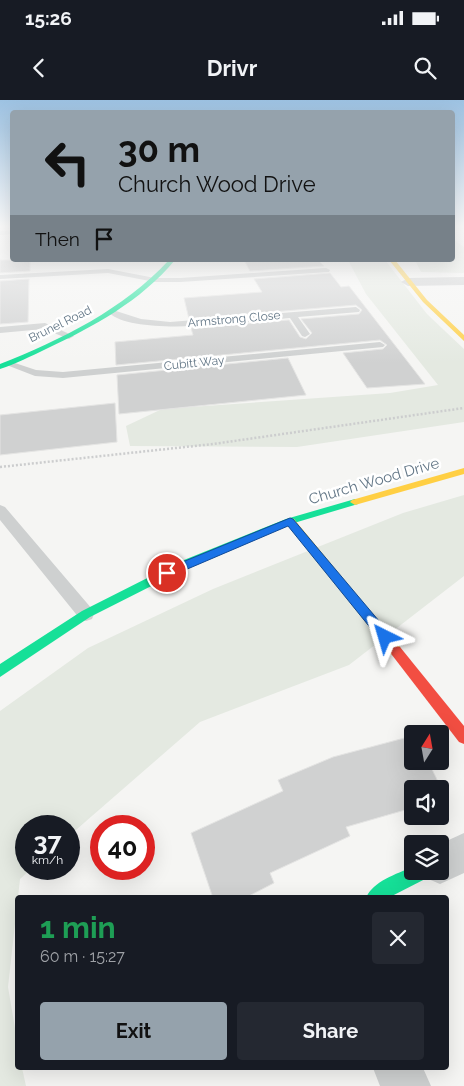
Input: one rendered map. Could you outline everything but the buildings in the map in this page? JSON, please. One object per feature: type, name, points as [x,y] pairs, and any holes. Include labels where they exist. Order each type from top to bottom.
[{"type":"street","name":"Brunel Road","points":[[4,366],[113,313],[140,294],[163,271]]},
{"type":"street","points":[[400,271],[408,282],[464,339]]},
{"type":"street","points":[[408,282],[464,281]]},
{"type":"street","name":"Church Wood Drive","points":[[0,671],[86,614],[183,565],[290,522],[464,471]]},
{"type":"street","points":[[290,522],[464,736]]},
{"type":"street","points":[[449,860],[464,853]]},
{"type":"street","points":[[378,895],[386,888],[404,880]]},
{"type":"street","points":[[398,1070],[406,1086]]},
{"type":"lane","points":[[0,277],[92,271]]},
{"type":"lane","points":[[113,271],[156,280],[180,280],[311,271]]},
{"type":"lane","name":"Armstrong Close","points":[[113,313],[140,322],[170,324],[356,310]]},
{"type":"lane","points":[[292,315],[305,334]]},
{"type":"lane","points":[[0,330],[44,326],[69,336]]},
{"type":"lane","name":"Cubitt Way","points":[[4,366],[35,373],[63,375],[380,345]]},
{"type":"lane","points":[[0,510],[86,614]]},
{"type":"path","points":[[0,467],[213,444],[464,408]]},
{"type":"shaded area","points":[[354,271],[394,271],[427,314],[464,349],[464,422],[297,447],[130,446],[126,426],[162,409],[390,393],[438,385],[366,294]]},
{"type":"shaded area","points":[[464,271],[464,273],[421,272]]},
{"type":"shaded area","points":[[464,495],[464,576],[349,665],[200,722],[93,815],[90,815],[90,818],[80,826],[80,815],[15,815],[15,880],[20,880],[18,895],[15,895],[15,924],[8,987],[15,1028],[15,1070],[22,1070],[26,1086],[0,1086],[0,711],[88,648],[213,589],[403,513]]},
{"type":"traffic: fast","points":[[0,367],[70,335],[102,317],[132,298],[163,271]]},
{"type":"traffic: fast","points":[[0,671],[86,614],[183,565],[290,521],[355,502]]},
{"type":"traffic: fast","points":[[378,895],[386,888],[404,880]]},
{"type":"traffic: slow","points":[[401,271],[425,301],[464,339]]},
{"type":"traffic: slow","points":[[355,502],[464,471]]},
{"type":"traffic: slow","points":[[290,521],[396,651]]},
{"type":"traffic: jam","points":[[396,651],[464,737]]},
{"type":"route","points":[[167,573],[290,522],[385,637]]}]
